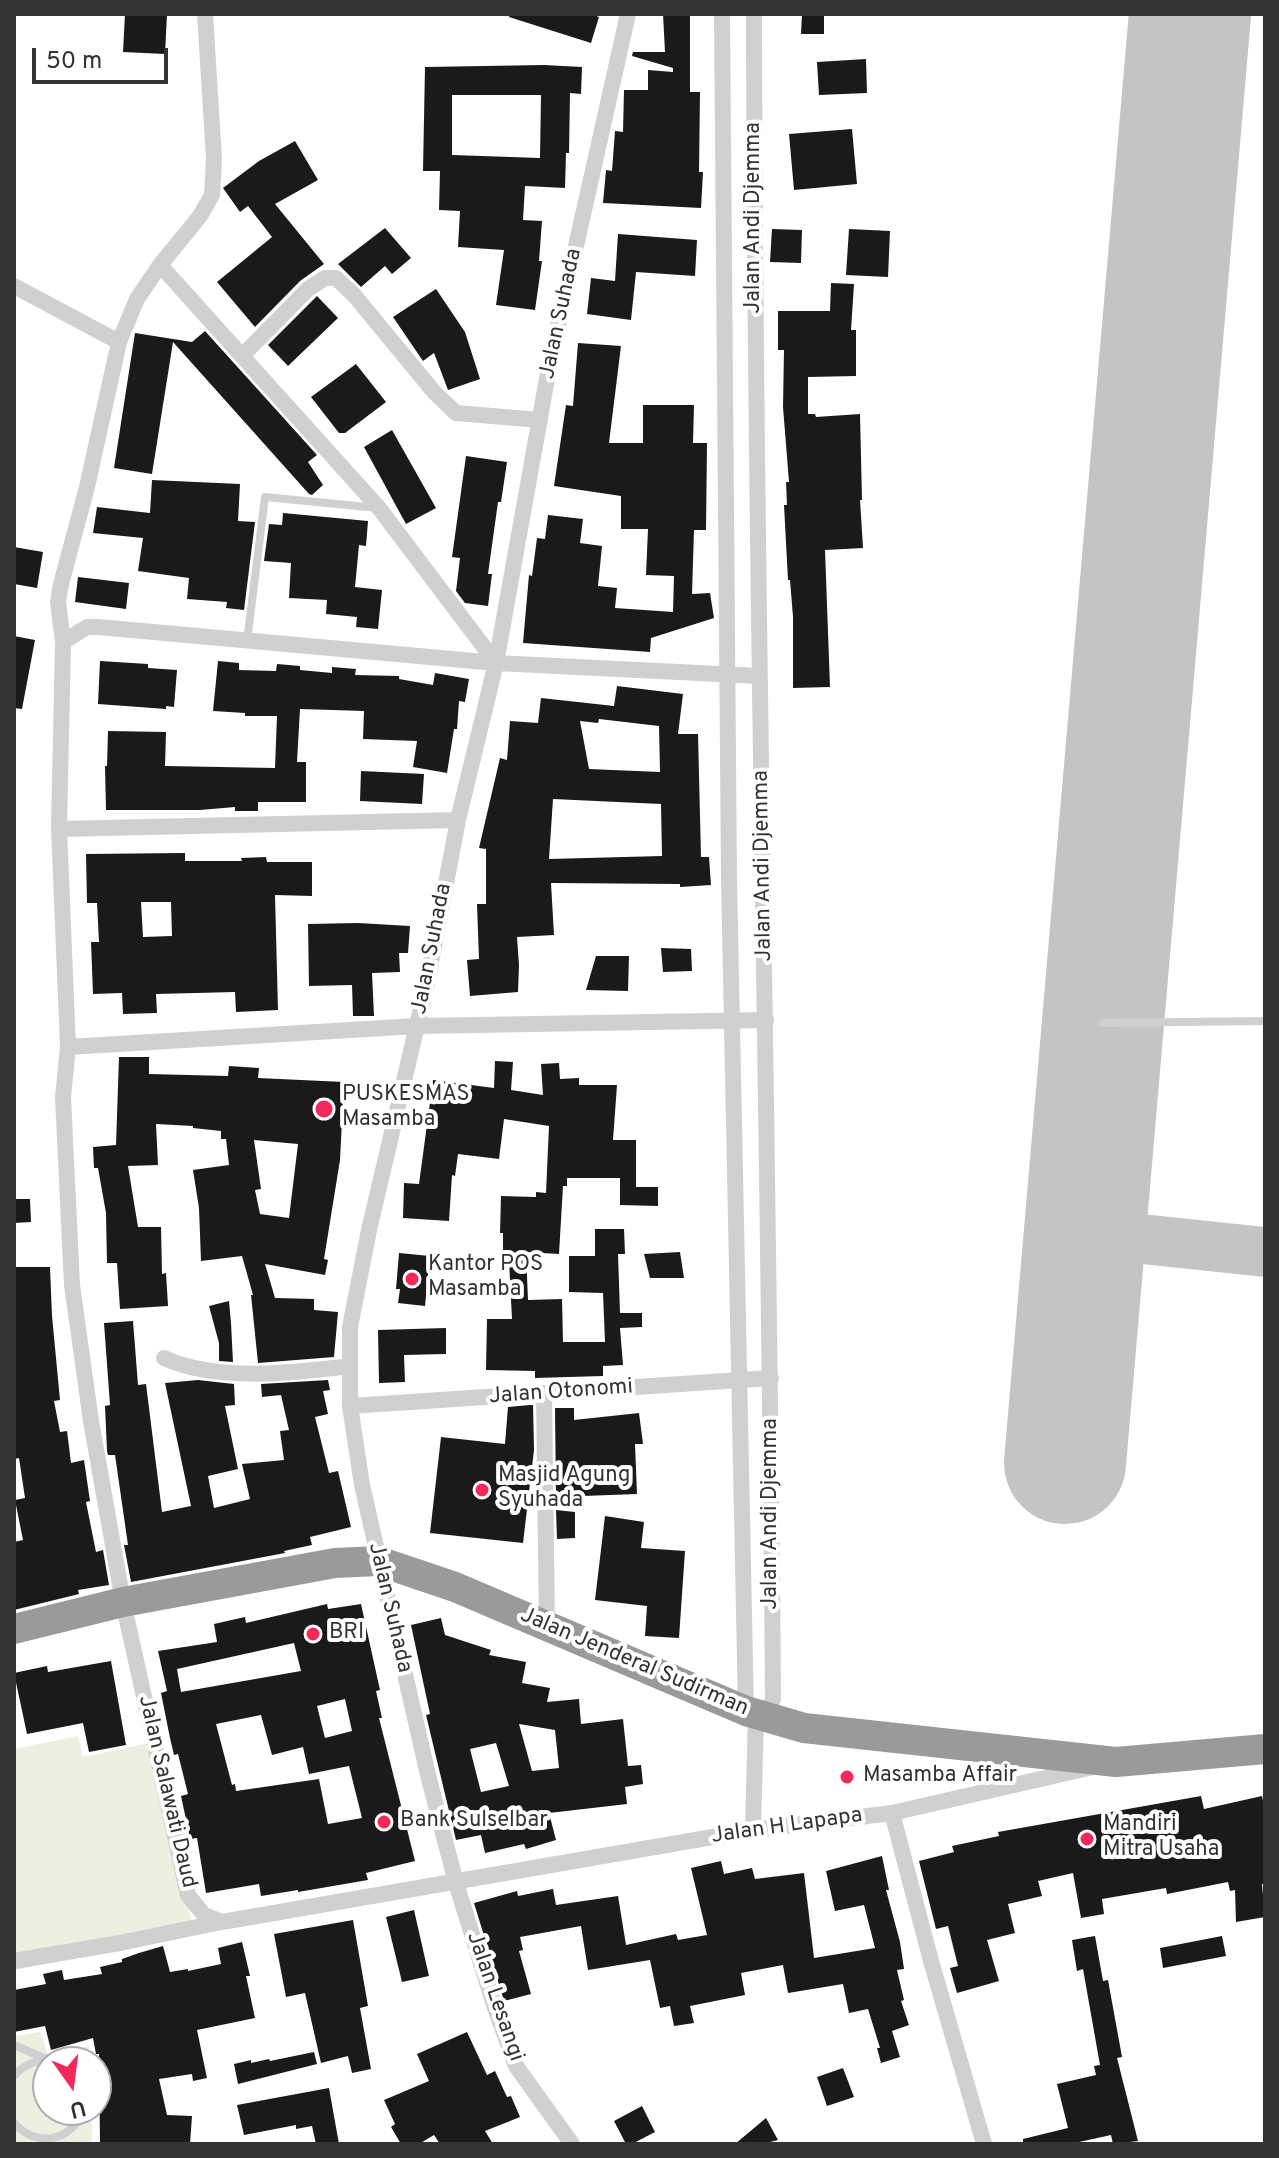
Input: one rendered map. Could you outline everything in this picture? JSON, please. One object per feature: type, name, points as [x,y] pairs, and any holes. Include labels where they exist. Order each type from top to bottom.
[{"type":"highway","name":"Jalan Jenderal Sudirman","points":[[14,1629],[123,1602],[335,1563],[378,1561],[455,1587],[756,1714],[804,1728],[1116,1762],[1265,1749]]},
{"type":"street","name":"Jalan Salawati Daud","points":[[205,14],[214,159],[212,195],[200,216],[137,299],[119,342],[87,487],[61,584],[58,602],[63,642],[59,829],[68,1047],[63,1097],[72,1285],[91,1421],[123,1602],[188,1895],[204,1915],[222,1922]]},
{"type":"street","name":"Jalan Suhada","points":[[456,1883],[378,1561],[350,1406],[353,1313],[417,1026],[458,820],[496,663],[550,362],[628,14]]},
{"type":"street","name":"Jalan Andi Djemma","points":[[722,14],[728,676],[740,1382],[756,1714]]},
{"type":"street","name":"Jalan Andi Djemma","points":[[754,14],[773,1699],[756,1714]]},
{"type":"street","points":[[724,225],[755,224]]},
{"type":"street","points":[[160,265],[379,508],[496,663]]},
{"type":"street","points":[[242,356],[308,289],[325,278],[336,278],[354,295],[434,392],[456,413],[540,420]]},
{"type":"street","points":[[14,286],[119,342]]},
{"type":"street","points":[[63,642],[87,627],[98,627],[496,663],[760,676]]},
{"type":"street","points":[[59,829],[458,820]]},
{"type":"street","points":[[68,1047],[417,1026],[766,1020]]},
{"type":"street","points":[[164,1358],[177,1364],[224,1372],[316,1371],[350,1366]]},
{"type":"street","name":"Jalan Otonomi","points":[[350,1406],[771,1378]]},
{"type":"street","points":[[544,1394],[547,1627]]},
{"type":"street","points":[[753,1830],[756,1714]]},
{"type":"street","name":"Jalan H Lapapa","points":[[456,1883],[753,1830],[892,1813],[1116,1762]]},
{"type":"street","points":[[892,1813],[984,2144]]},
{"type":"street","points":[[14,1961],[456,1883]]},
{"type":"street","name":"Jalan Lesangi","points":[[456,1883],[516,2066],[572,2144]]},
{"type":"lane","points":[[247,641],[265,497],[379,508]]},
{"type":"lane","points":[[1103,1023],[1265,1021]]},
{"type":"lane","points":[[14,2045],[32,2052]]},
{"type":"lane","points":[[24,2050],[27,2065]]},
{"type":"lane","points":[[14,2076],[32,2064]]},
{"type":"lane","points":[[14,2123],[34,2138],[56,2141],[75,2126]]},
{"type":"green space","points":[[78,1736],[83,1757],[150,1743],[195,1935],[14,1970],[14,1749]]},
{"type":"green space","points":[[41,2032],[45,2046],[32,2046],[32,2126],[92,2126],[92,2144],[14,2144],[14,2036]]},
{"type":"building","points":[[125,14],[167,14],[165,54],[123,52]]},
{"type":"building","points":[[510,14],[591,14],[599,17],[591,43],[509,17]]},
{"type":"building","points":[[663,14],[690,14],[690,92],[700,92],[701,208],[603,203],[606,170],[612,171],[615,131],[623,132],[624,90],[648,90],[648,70],[673,72],[673,68],[632,56],[633,52],[665,52]]},
{"type":"building","points":[[802,14],[824,14],[824,34],[801,34]]},
{"type":"building","points":[[866,59],[867,93],[819,95],[817,62]]},
{"type":"building","points":[[425,67],[582,67],[581,94],[570,93],[565,188],[525,186],[523,220],[542,221],[539,261],[542,261],[535,310],[496,305],[504,250],[458,247],[460,211],[439,210],[440,171],[423,171]],"holes":[[[452,95],[541,95],[540,158],[452,155]]]},
{"type":"building","points":[[852,129],[857,184],[794,190],[789,134]]},
{"type":"building","points":[[295,141],[318,180],[275,204],[324,264],[300,281],[255,327],[217,282],[272,237],[248,206],[240,212],[223,188],[259,161]]},
{"type":"building","points":[[385,228],[411,258],[392,274],[385,266],[361,287],[338,264]]},
{"type":"building","points":[[772,229],[802,230],[801,263],[770,262]]},
{"type":"building","points":[[849,229],[890,231],[888,277],[846,275]]},
{"type":"building","points":[[618,234],[697,240],[695,276],[636,272],[631,320],[587,314],[591,278],[615,281]]},
{"type":"building","points":[[831,283],[854,284],[851,330],[856,330],[856,376],[808,377],[808,414],[815,414],[816,417],[860,414],[863,548],[825,550],[830,687],[793,688],[793,617],[784,505],[787,505],[786,482],[789,482],[783,407],[784,350],[778,350],[778,311],[830,311]]},
{"type":"building","points":[[436,289],[465,332],[480,379],[448,390],[434,353],[423,361],[393,317]]},
{"type":"building","points":[[317,296],[338,318],[288,366],[268,345]]},
{"type":"building","points":[[205,331],[317,455],[308,462],[323,485],[312,495],[173,342],[152,474],[114,468],[135,333],[192,342]]},
{"type":"building","points":[[578,343],[621,346],[609,443],[643,443],[643,405],[694,405],[693,443],[707,443],[706,530],[694,530],[692,594],[710,593],[714,618],[651,638],[650,652],[523,643],[529,575],[532,576],[537,538],[545,539],[548,515],[583,519],[580,543],[602,546],[598,586],[617,588],[615,608],[673,612],[674,576],[646,575],[648,529],[621,529],[621,496],[554,486],[566,405],[573,406]]},
{"type":"building","points":[[356,364],[386,402],[345,433],[339,433],[311,397]]},
{"type":"building","points":[[392,430],[436,508],[406,524],[364,447]]},
{"type":"building","points":[[466,456],[507,462],[488,574],[492,574],[488,606],[465,603],[456,591],[460,558],[452,557]]},
{"type":"building","points":[[152,480],[240,484],[238,521],[255,522],[244,610],[226,608],[227,602],[187,599],[189,578],[138,571],[143,538],[93,533],[97,507],[150,513]]},
{"type":"building","points":[[283,513],[368,521],[366,546],[359,545],[355,587],[382,590],[378,629],[356,627],[357,617],[326,614],[327,600],[289,598],[291,563],[264,561],[269,524],[282,525]]},
{"type":"building","points":[[14,547],[43,552],[37,588],[14,584]]},
{"type":"building","points":[[78,577],[129,583],[126,609],[75,602]]},
{"type":"building","points":[[14,636],[35,640],[22,709],[14,708]]},
{"type":"building","points":[[100,661],[148,664],[148,668],[177,670],[174,707],[98,704]]},
{"type":"building","points":[[218,661],[239,663],[239,670],[276,671],[277,664],[332,673],[332,667],[356,669],[355,675],[399,676],[399,679],[433,685],[435,673],[469,679],[465,702],[459,701],[457,729],[454,729],[447,773],[413,767],[417,741],[363,739],[364,711],[300,709],[297,762],[306,762],[306,802],[258,802],[258,811],[235,811],[235,807],[106,810],[108,731],[166,732],[165,766],[275,768],[277,716],[245,716],[245,713],[213,711]]},
{"type":"building","points":[[617,686],[683,694],[678,734],[698,734],[701,857],[709,857],[711,885],[551,883],[554,935],[517,937],[518,992],[470,996],[467,960],[479,959],[477,904],[486,904],[486,849],[479,848],[500,758],[507,760],[510,721],[538,723],[541,698],[614,706]],"holes":[[[599,719],[659,726],[660,772],[589,769],[580,721],[598,723]],[[553,799],[661,804],[662,856],[549,859]]]},
{"type":"building","points":[[361,771],[424,774],[422,804],[360,801]]},
{"type":"building","points":[[185,853],[185,861],[242,861],[241,858],[266,857],[267,862],[312,862],[312,896],[275,895],[278,1010],[236,1012],[235,992],[156,994],[157,1013],[123,1014],[122,993],[93,994],[91,942],[99,942],[97,903],[87,903],[86,854]],"holes":[[[141,902],[171,902],[172,936],[143,937]]]},
{"type":"building","points":[[308,924],[410,926],[408,953],[399,953],[400,972],[372,973],[374,1016],[353,1016],[352,985],[309,986]]},
{"type":"building","points":[[661,948],[691,949],[692,971],[663,972]]},
{"type":"building","points":[[596,956],[629,956],[628,991],[586,990]]},
{"type":"building","points":[[119,1057],[149,1057],[149,1074],[228,1076],[229,1066],[259,1068],[258,1078],[344,1082],[340,1160],[324,1259],[328,1260],[325,1275],[265,1264],[275,1298],[314,1299],[314,1310],[338,1312],[334,1357],[258,1363],[253,1295],[242,1256],[201,1261],[199,1208],[193,1170],[229,1165],[226,1139],[221,1139],[221,1131],[156,1124],[158,1165],[128,1166],[138,1227],[161,1227],[162,1274],[166,1273],[168,1306],[120,1309],[117,1263],[107,1263],[106,1213],[98,1168],[94,1168],[93,1147],[116,1145]],"holes":[[[254,1140],[298,1144],[289,1218],[260,1214],[255,1190],[261,1189]]]},
{"type":"building","points":[[495,1061],[513,1062],[511,1090],[543,1095],[541,1064],[559,1063],[560,1079],[579,1078],[579,1085],[617,1085],[613,1140],[636,1140],[636,1187],[658,1187],[658,1206],[620,1205],[620,1178],[567,1178],[567,1186],[563,1186],[559,1254],[526,1252],[528,1300],[562,1299],[563,1342],[605,1342],[603,1293],[569,1292],[569,1256],[595,1256],[595,1229],[624,1229],[625,1254],[618,1254],[620,1313],[642,1313],[642,1327],[620,1328],[623,1365],[603,1366],[603,1376],[535,1378],[535,1371],[486,1370],[487,1319],[512,1319],[509,1260],[503,1259],[503,1233],[500,1233],[501,1196],[536,1197],[536,1192],[546,1193],[549,1126],[504,1119],[499,1159],[458,1154],[455,1176],[452,1175],[449,1221],[403,1218],[404,1183],[419,1184],[433,1080],[494,1088]]},
{"type":"building","points":[[14,1199],[30,1199],[31,1222],[14,1223]]},
{"type":"building","points":[[680,1252],[684,1278],[650,1278],[644,1254]]},
{"type":"building","name":"Kantor POS Masamba","points":[[399,1253],[430,1256],[425,1306],[398,1303]]},
{"type":"building","points":[[14,1267],[50,1267],[60,1400],[54,1401],[60,1432],[67,1431],[71,1463],[84,1460],[90,1501],[86,1502],[96,1552],[103,1550],[109,1585],[78,1590],[79,1594],[14,1610],[14,1542],[23,1540],[15,1500],[25,1498],[19,1458],[14,1459]]},
{"type":"building","points":[[229,1301],[233,1362],[219,1361],[219,1343],[209,1306]]},
{"type":"building","points":[[133,1321],[138,1385],[146,1384],[162,1512],[191,1506],[165,1383],[198,1380],[234,1384],[235,1405],[225,1406],[238,1469],[208,1476],[214,1508],[250,1499],[242,1464],[284,1460],[280,1431],[289,1430],[281,1395],[262,1397],[261,1384],[328,1380],[330,1390],[323,1391],[328,1414],[315,1417],[329,1473],[338,1471],[351,1527],[310,1537],[312,1545],[285,1553],[131,1582],[115,1455],[108,1455],[107,1451],[105,1406],[110,1405],[104,1323]]},
{"type":"building","points":[[446,1328],[446,1354],[404,1355],[405,1382],[379,1383],[378,1330]]},
{"type":"building","name":"Masjid Agung Syuhada","points":[[533,1405],[534,1450],[523,1543],[430,1533],[441,1437],[505,1444],[508,1407]]},
{"type":"building","points":[[555,1408],[574,1408],[574,1420],[639,1413],[643,1444],[635,1444],[637,1494],[556,1497]]},
{"type":"building","points":[[556,1510],[575,1512],[575,1538],[557,1539]]},
{"type":"building","points":[[605,1516],[644,1522],[641,1548],[685,1551],[679,1638],[645,1636],[647,1606],[595,1600]]},
{"type":"building","points":[[327,1604],[328,1609],[361,1604],[380,1690],[376,1691],[382,1718],[379,1718],[415,1861],[366,1873],[368,1880],[298,1892],[261,1896],[259,1884],[206,1893],[197,1838],[190,1839],[181,1796],[188,1794],[178,1754],[174,1755],[170,1738],[161,1693],[167,1691],[158,1651],[217,1642],[214,1624],[245,1617],[246,1623]],"holes":[[[294,1643],[301,1671],[181,1692],[177,1669]],[[345,1699],[352,1731],[325,1738],[317,1706]],[[261,1715],[272,1755],[303,1747],[309,1774],[349,1766],[362,1818],[328,1824],[319,1779],[236,1791],[216,1724]]]},
{"type":"building","points":[[441,1618],[445,1635],[491,1650],[489,1655],[526,1662],[522,1683],[550,1688],[547,1702],[579,1699],[581,1724],[623,1719],[628,1766],[641,1765],[643,1784],[625,1787],[627,1804],[549,1813],[556,1840],[526,1849],[524,1844],[485,1853],[481,1835],[456,1840],[426,1715],[430,1714],[411,1625]],"holes":[[[519,1724],[555,1730],[559,1768],[532,1771]],[[496,1743],[509,1786],[481,1792],[470,1749]]]},
{"type":"building","points":[[111,1661],[126,1745],[89,1752],[83,1723],[27,1734],[14,1673],[47,1666],[48,1672]]},
{"type":"building","points":[[1201,1796],[1204,1809],[1262,1796],[1265,1811],[1265,1884],[1262,1884],[1265,1917],[1236,1922],[1235,1890],[1230,1891],[1228,1882],[1167,1894],[1166,1888],[1102,1899],[1104,1914],[1081,1918],[1073,1873],[1038,1881],[1042,1896],[1008,1904],[1015,1933],[987,1940],[999,1981],[957,1993],[950,1968],[958,1966],[948,1926],[936,1929],[919,1861],[954,1852],[952,1846],[999,1836],[998,1832]]},
{"type":"building","points":[[882,1856],[889,1890],[886,1890],[900,1942],[904,1969],[897,1970],[904,2000],[901,2001],[909,2025],[892,2031],[900,2057],[881,2063],[877,2048],[880,2048],[868,2009],[849,2013],[843,1984],[788,1993],[783,1965],[741,1973],[745,1995],[690,2006],[694,2023],[674,2026],[670,2006],[660,2008],[650,1960],[588,1970],[581,1926],[520,1937],[523,1950],[519,1951],[531,1994],[504,2001],[474,1903],[517,1891],[518,1896],[553,1889],[556,1905],[618,1896],[626,1945],[676,1934],[678,1940],[707,1935],[691,1868],[721,1861],[724,1874],[752,1868],[755,1879],[804,1873],[814,1958],[875,1948],[864,1905],[835,1911],[826,1871]]},
{"type":"building","points":[[414,1910],[429,1976],[402,1982],[386,1917]]},
{"type":"building","points":[[353,1920],[368,2006],[360,2008],[371,2069],[352,2073],[348,2056],[321,2063],[305,1993],[286,1997],[274,1934]]},
{"type":"building","points":[[1095,1936],[1103,1981],[1108,1980],[1122,2057],[1117,2058],[1138,2141],[1113,2144],[1111,2135],[1070,2144],[1023,2144],[1023,2139],[1068,2128],[1057,2084],[1096,2075],[1094,2066],[1100,2065],[1083,1969],[1077,1971],[1072,1940]]},
{"type":"building","points":[[1222,1936],[1226,1956],[1163,1968],[1160,1948]]},
{"type":"building","points":[[242,1942],[255,2018],[197,2030],[207,2078],[193,2081],[192,2074],[159,2079],[167,2115],[192,2116],[190,2144],[100,2144],[100,2126],[112,2126],[112,2046],[94,2046],[93,2038],[65,2046],[50,2046],[45,2026],[14,2032],[14,1990],[46,1984],[43,1974],[62,1970],[64,1980],[102,1974],[100,1967],[163,1946],[170,1972],[188,1971],[221,1964],[218,1948]]},
{"type":"building","points":[[467,2032],[487,2075],[495,2071],[520,2117],[485,2131],[493,2144],[440,2144],[434,2135],[419,2144],[401,2144],[391,2127],[395,2124],[384,2100],[429,2081],[417,2054]]},
{"type":"building","points":[[314,2052],[317,2064],[238,2084],[234,2064]]},
{"type":"building","points":[[843,2068],[854,2097],[827,2106],[817,2077]]},
{"type":"building","points":[[329,2088],[339,2144],[316,2144],[312,2126],[296,2129],[296,2125],[244,2135],[237,2105]]},
{"type":"building","points":[[642,2106],[655,2132],[626,2144],[614,2121]]},
{"type":"building","points":[[766,2118],[778,2140],[762,2144],[735,2144]]},
{"type":"taxiway","points":[[1085,1233],[1265,1252]]},
{"type":"runway","points":[[1065,1463],[1190,14]]},
{"type":"place","name":"PUSKESMAS Masamba","points":[[324,1109]]},
{"type":"place","name":"Kantor POS Masamba","points":[[412,1279]]},
{"type":"place","name":"Masjid Agung Syuhada","points":[[482,1490]]},
{"type":"place","name":"BRI","points":[[313,1634]]},
{"type":"place","name":"Masamba Affair","points":[[847,1777]]},
{"type":"place","name":"Bank Sulselbar","points":[[384,1822]]},
{"type":"place","name":"Mandiri Mitra Usaha","points":[[1087,1839]]}]
